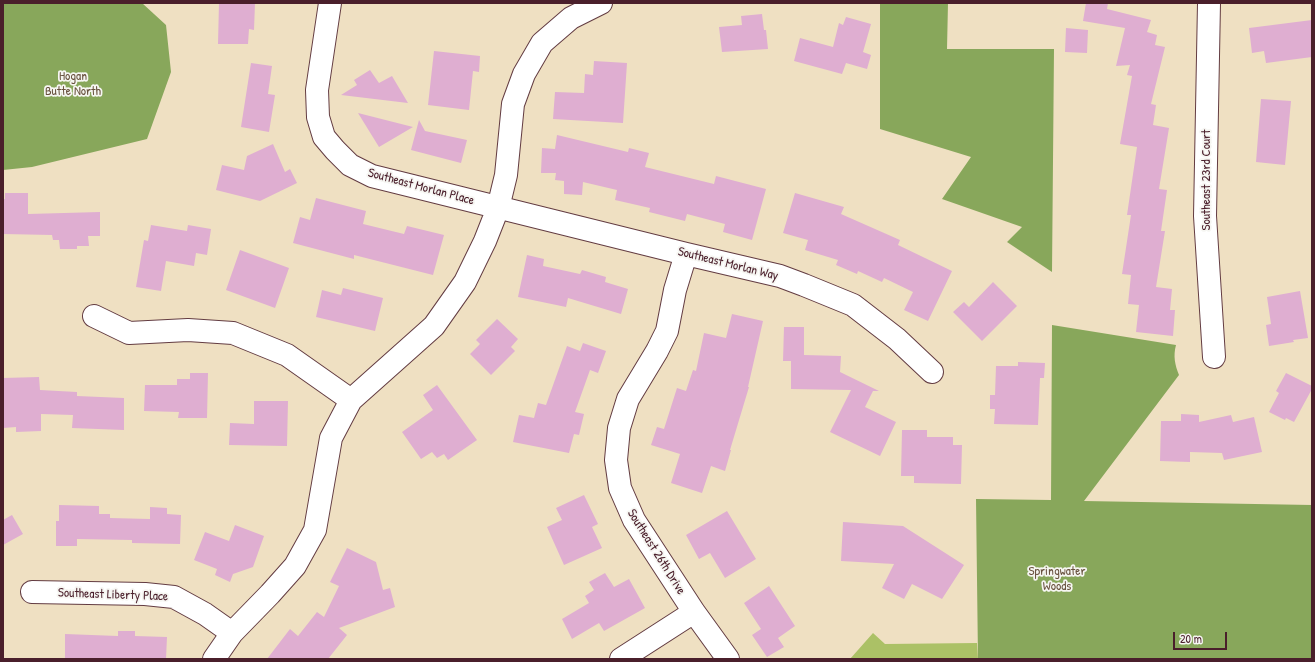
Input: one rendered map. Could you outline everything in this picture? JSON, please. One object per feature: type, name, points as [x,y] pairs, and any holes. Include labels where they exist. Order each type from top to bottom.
[{"type":"street","name":"Southeast Morlan Place","points":[[330,3],[317,90],[318,117],[324,137],[350,165],[372,176],[498,208]]},
{"type":"street","points":[[214,659],[232,633],[295,566],[314,530],[331,438],[351,400],[434,326],[465,282],[485,241],[498,208],[506,175],[513,104],[524,74],[542,43],[571,18],[601,3]]},
{"type":"street","name":"Southeast 23rd Court","points":[[1209,3],[1205,216],[1214,357]]},
{"type":"street","name":"Southeast Morlan Way","points":[[498,208],[780,276],[804,285],[853,305],[897,339],[932,372]]},
{"type":"street","name":"Southeast 26th Drive","points":[[686,254],[675,290],[666,331],[657,351],[628,399],[619,428],[616,460],[620,488],[634,520],[694,612],[728,659]]},
{"type":"street","points":[[94,316],[129,333],[188,330],[233,333],[287,355],[351,400]]},
{"type":"street","name":"Southeast Liberty Place","points":[[32,592],[145,594],[174,597],[204,614],[232,633]]},
{"type":"street","points":[[621,659],[694,612]]},
{"type":"green space","name":"Hogan Butte North","points":[[3,3],[142,3],[166,25],[171,72],[147,139],[32,167],[3,170]]},
{"type":"green space","points":[[880,3],[948,3],[947,49],[1054,49],[1052,272],[1007,242],[1022,227],[942,199],[971,157],[880,129]]},
{"type":"green space","name":"Springwater Woods","points":[[1052,325],[1176,345],[1175,360],[1179,375],[1084,501],[1312,505],[1312,659],[978,659],[976,499],[1051,500]]},
{"type":"green space","points":[[873,633],[885,644],[977,643],[978,659],[850,659]]},
{"type":"building","points":[[219,3],[255,3],[254,30],[249,29],[248,44],[218,44]]},
{"type":"building","points":[[1086,3],[1108,3],[1107,9],[1151,20],[1147,32],[1157,35],[1155,45],[1165,47],[1151,104],[1156,105],[1153,125],[1169,128],[1159,189],[1167,190],[1161,231],[1165,231],[1156,287],[1172,289],[1170,310],[1175,310],[1173,336],[1136,332],[1139,305],[1128,304],[1131,275],[1122,274],[1131,215],[1127,215],[1137,147],[1120,144],[1132,76],[1127,75],[1130,65],[1116,66],[1125,28],[1083,21]]},
{"type":"building","points":[[762,14],[764,30],[766,30],[768,49],[722,52],[719,27],[742,25],[741,16]]},
{"type":"building","points":[[846,17],[871,24],[863,52],[871,55],[867,69],[846,63],[842,74],[794,61],[800,38],[833,47],[839,23],[843,25]]},
{"type":"building","points":[[1312,20],[1312,57],[1266,63],[1264,51],[1252,53],[1249,28]]},
{"type":"building","points":[[1066,28],[1088,30],[1087,53],[1065,52]]},
{"type":"building","points":[[434,51],[480,56],[479,72],[473,71],[469,110],[428,105]]},
{"type":"building","points":[[594,61],[627,63],[623,123],[553,119],[555,92],[584,93],[585,74],[593,75]]},
{"type":"building","points":[[251,63],[272,66],[268,94],[275,95],[269,132],[241,127]]},
{"type":"building","points":[[370,70],[379,83],[392,76],[408,103],[341,95],[357,85],[354,80]]},
{"type":"building","points":[[1261,99],[1291,101],[1285,165],[1256,162]]},
{"type":"building","points":[[358,113],[413,127],[379,147]]},
{"type":"building","points":[[419,120],[425,131],[467,140],[461,163],[411,150]]},
{"type":"building","points":[[557,135],[628,152],[629,148],[649,153],[645,167],[714,184],[716,176],[766,189],[752,240],[723,232],[725,224],[687,214],[685,221],[649,212],[650,208],[615,200],[617,190],[583,182],[582,195],[564,194],[564,181],[555,180],[556,173],[541,173],[542,148],[555,149]]},
{"type":"building","points":[[273,144],[285,172],[290,169],[297,183],[260,201],[216,190],[222,165],[244,170],[247,156]]},
{"type":"building","points":[[5,193],[28,193],[28,214],[100,212],[100,236],[88,236],[89,246],[77,246],[77,249],[60,249],[59,240],[53,240],[52,235],[3,234],[3,199],[5,199]]},
{"type":"building","points":[[795,193],[844,207],[841,214],[900,240],[898,245],[952,271],[928,321],[904,310],[913,292],[884,278],[882,282],[858,271],[857,274],[836,265],[838,260],[805,250],[808,240],[783,233]]},
{"type":"building","points":[[316,198],[366,211],[363,224],[404,234],[407,226],[444,235],[433,275],[354,255],[354,259],[293,243],[300,217],[310,220]]},
{"type":"building","points":[[151,225],[187,231],[188,225],[211,229],[207,255],[196,253],[194,266],[166,261],[161,291],[136,287],[144,240],[148,241]]},
{"type":"building","points":[[240,250],[289,268],[275,308],[226,290]]},
{"type":"building","points":[[527,255],[544,259],[543,266],[580,274],[582,270],[606,277],[605,282],[628,289],[621,314],[568,298],[566,307],[518,297]]},
{"type":"building","points":[[993,282],[1017,306],[982,341],[953,312],[964,302],[969,307]]},
{"type":"building","points":[[343,288],[383,298],[375,331],[316,317],[322,290],[341,295]]},
{"type":"building","points":[[1300,291],[1308,338],[1269,346],[1266,325],[1271,324],[1267,297]]},
{"type":"building","points":[[732,314],[763,321],[749,387],[725,471],[711,466],[702,493],[671,483],[680,454],[651,445],[657,427],[664,429],[677,388],[686,391],[693,370],[696,371],[704,333],[726,338]]},
{"type":"building","points":[[497,319],[518,339],[511,347],[515,351],[491,375],[470,354],[480,344],[476,340]]},
{"type":"building","points":[[784,327],[804,327],[804,355],[841,356],[840,372],[879,391],[873,391],[865,407],[896,422],[880,456],[830,432],[851,390],[791,389],[791,361],[783,361]]},
{"type":"building","points":[[583,343],[606,351],[598,373],[590,370],[575,412],[584,414],[579,435],[574,434],[569,453],[513,442],[519,415],[534,418],[538,403],[546,405],[567,346],[580,351]]},
{"type":"building","points":[[1018,362],[1045,363],[1044,378],[1040,378],[1038,425],[994,424],[995,409],[990,409],[990,395],[995,395],[996,366],[1018,366]]},
{"type":"building","points":[[190,373],[208,373],[207,418],[178,418],[179,412],[144,411],[145,385],[177,385],[177,379],[190,379]]},
{"type":"building","points":[[1286,373],[1312,386],[1312,389],[1294,422],[1286,418],[1285,420],[1269,412],[1279,393],[1276,391]]},
{"type":"building","points":[[39,377],[40,390],[77,392],[77,396],[124,398],[124,430],[72,428],[73,415],[41,414],[41,431],[16,432],[16,427],[3,428],[3,378]]},
{"type":"building","points":[[437,385],[477,440],[448,460],[444,454],[437,458],[432,452],[421,459],[402,432],[433,410],[423,395]]},
{"type":"building","points":[[254,401],[288,401],[287,446],[229,445],[230,423],[254,424]]},
{"type":"building","points":[[1181,414],[1199,415],[1199,422],[1231,415],[1233,422],[1254,417],[1262,452],[1224,460],[1222,453],[1190,452],[1190,462],[1160,461],[1161,421],[1181,421]]},
{"type":"building","points":[[902,430],[927,430],[927,437],[953,437],[953,445],[962,445],[961,484],[914,483],[914,476],[901,476]]},
{"type":"building","points":[[584,495],[598,524],[592,527],[602,548],[564,565],[547,527],[562,520],[556,508]]},
{"type":"building","points":[[59,505],[99,506],[99,514],[110,514],[110,518],[150,519],[150,507],[167,508],[167,514],[181,515],[180,544],[132,543],[132,540],[77,539],[77,546],[56,546],[56,521],[59,521]]},
{"type":"building","points":[[727,511],[756,559],[725,578],[710,553],[699,559],[686,535]]},
{"type":"building","points":[[12,515],[23,534],[3,545],[3,520]]},
{"type":"building","points":[[843,522],[903,526],[964,565],[942,599],[912,584],[904,599],[882,588],[894,564],[841,561]]},
{"type":"building","points":[[235,525],[264,536],[253,567],[233,574],[230,582],[215,575],[217,569],[194,560],[205,532],[229,541]]},
{"type":"building","points":[[347,548],[376,562],[383,590],[390,588],[395,607],[339,628],[347,635],[328,659],[267,659],[290,629],[298,636],[317,612],[324,617],[339,586],[330,582]]},
{"type":"building","points":[[605,573],[614,587],[629,579],[645,608],[604,631],[599,623],[572,639],[562,619],[589,603],[585,596],[594,590],[589,582]]},
{"type":"building","points":[[769,586],[795,626],[778,638],[784,647],[767,657],[752,635],[761,629],[744,603]]},
{"type":"building","points":[[118,631],[135,631],[135,636],[167,637],[166,659],[65,659],[65,634],[118,636]]}]
